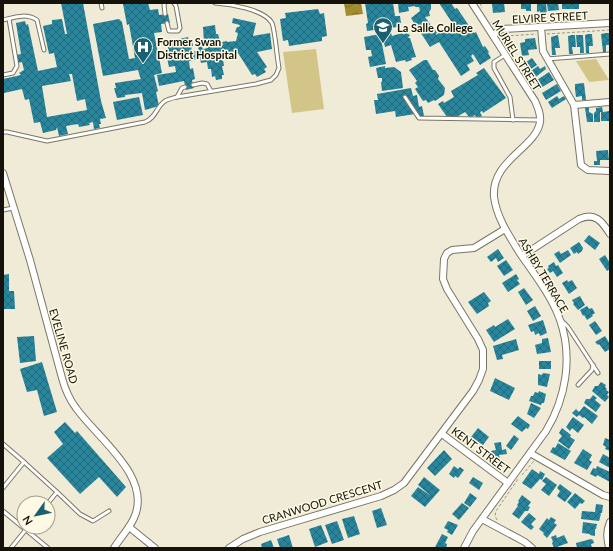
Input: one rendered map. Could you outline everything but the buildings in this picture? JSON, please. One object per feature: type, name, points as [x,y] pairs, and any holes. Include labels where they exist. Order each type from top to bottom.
[{"type":"street","name":"MURIEL STREET","points":[[472,3],[535,101],[540,120]]},
{"type":"street","name":"ELVIRE STREET","points":[[493,35],[502,29],[610,23]]},
{"type":"street","points":[[541,27],[543,51],[574,105],[581,165],[588,170],[610,170]]},
{"type":"street","points":[[574,105],[610,102]]},
{"type":"street","name":"ASHBY TERRACE","points":[[464,548],[473,530],[552,421],[561,400],[566,378],[567,352],[560,320],[548,296],[505,229],[498,213],[494,196],[496,181],[504,165],[531,139],[539,126],[540,120]]},
{"type":"street","name":"EVELINE ROAD","points":[[3,173],[30,260],[62,378],[68,394],[76,409],[127,469],[134,480],[138,505],[134,518],[129,527],[114,548]]},
{"type":"street","points":[[522,256],[584,217],[597,219],[603,224],[610,234]]},
{"type":"street","name":"CRANWOOD CRESCENT","points":[[229,548],[243,539],[260,532],[381,496],[404,483],[442,434],[479,380],[483,369],[483,350],[478,339],[447,290],[443,279],[444,259],[447,253],[452,250],[474,248],[505,229]]},
{"type":"street","name":"KENT STREET","points":[[442,434],[508,483]]},
{"type":"street","points":[[530,453],[603,495],[610,497]]},
{"type":"street","points":[[482,519],[525,542],[532,548]]},
{"type":"street","points":[[609,548],[606,531],[610,522]]},
{"type":"street","points":[[129,527],[155,548]]},
{"type":"lane","points":[[101,3],[102,8]]},
{"type":"lane","points":[[165,3],[165,14]]},
{"type":"lane","points":[[167,23],[169,31],[178,31],[180,28],[176,6],[174,3]]},
{"type":"lane","points":[[3,132],[47,141],[145,122],[154,116],[166,100],[271,80],[276,75],[279,68],[272,24],[268,17],[228,4],[215,3]]},
{"type":"lane","points":[[3,20],[21,16],[31,16],[37,20],[44,50]]},
{"type":"lane","points":[[3,75],[13,73],[17,66],[9,19]]},
{"type":"lane","points":[[505,54],[494,62],[494,68],[510,97],[513,120]]},
{"type":"lane","points":[[547,59],[610,54]]},
{"type":"lane","points":[[193,85],[202,83],[207,84],[211,91]]},
{"type":"lane","points":[[177,97],[182,88],[185,87]]},
{"type":"lane","points":[[405,97],[419,118],[540,120]]},
{"type":"lane","points":[[3,210],[13,208]]},
{"type":"lane","points":[[560,320],[568,327],[598,372]]},
{"type":"lane","points":[[578,385],[592,370],[593,365]]},
{"type":"lane","points":[[3,444],[80,514],[93,521],[108,510]]},
{"type":"lane","points":[[3,488],[24,462]]},
{"type":"lane","points":[[3,511],[16,520]]},
{"type":"lane","points":[[11,548],[21,535]]},
{"type":"lane","points":[[34,535],[48,548]]},
{"type":"path","points":[[480,3],[485,14]]},
{"type":"path","points":[[488,19],[498,26]]},
{"type":"path","points":[[501,41],[503,36],[610,30]]},
{"type":"path","points":[[500,523],[496,519],[496,511],[519,477],[536,460]]},
{"type":"shaded area","points":[[316,49],[324,109],[292,113],[283,52]]},
{"type":"shaded area","points":[[596,59],[609,80],[589,82],[576,61]]},
{"type":"water","points":[[344,3],[361,3],[363,14],[346,16]]},
{"type":"place","name":"La Salle College","points":[[383,44]]},
{"type":"place","name":"Former Swan District Hospital","points":[[143,64]]}]
